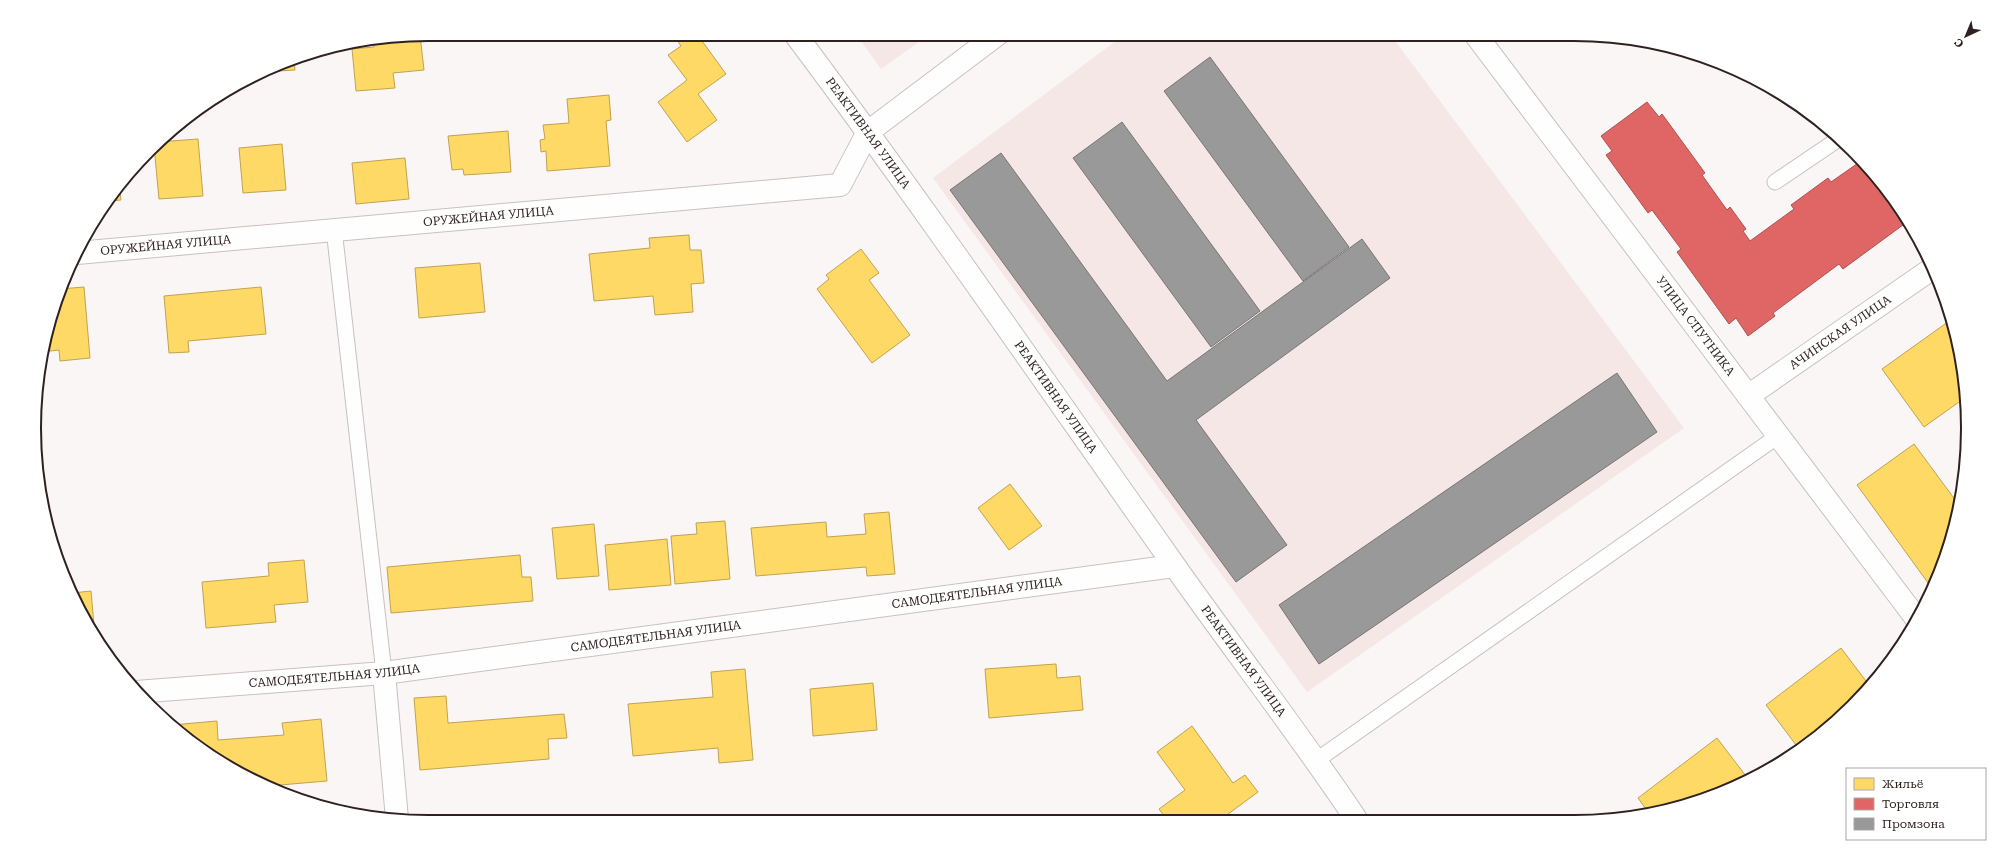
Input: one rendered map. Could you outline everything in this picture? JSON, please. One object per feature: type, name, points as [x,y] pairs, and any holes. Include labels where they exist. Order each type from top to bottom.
[{"type":"street","name":"РЕАКТИВНАЯ УЛИЦА","points":[[800,41],[868,132],[1174,566],[1317,760],[1353,815]]},
{"type":"street","points":[[868,132],[989,41]]},
{"type":"street","name":"УЛИЦА СПУТНИКА","points":[[1479,41],[1913,614]]},
{"type":"street","name":"ОРУЖЕЙНАЯ УЛИЦА","points":[[83,252],[840,185],[868,132]]},
{"type":"street","name":"АЧИНСКАЯ УЛИЦА","points":[[1748,396],[1928,272]]},
{"type":"street","name":"САМОДЕЯТЕЛЬНАЯ УЛИЦА","points":[[144,691],[384,672],[1174,566]]},
{"type":"street","points":[[384,672],[397,814]]},
{"type":"lane","points":[[1775,182],[1834,142]]},
{"type":"lane","points":[[334,229],[384,672]]},
{"type":"lane","points":[[1317,760],[1778,436]]},
{"type":"shaded area","points":[[861,41],[920,41],[881,69]]},
{"type":"shaded area","points":[[1116,41],[1395,41],[1684,428],[1307,692],[933,178]]},
{"type":"building: Жильё","points":[[421,41],[424,70],[393,73],[395,88],[356,91],[352,49],[374,47],[374,44],[377,44]]},
{"type":"building: Жильё","points":[[678,41],[702,41],[726,74],[698,94],[717,120],[687,142],[658,102],[687,80],[668,55],[681,46]]},
{"type":"building: Жильё","points":[[295,65],[295,70],[278,71]]},
{"type":"building: Жильё","points":[[609,95],[611,120],[606,121],[610,166],[547,171],[546,151],[541,152],[540,140],[545,139],[543,125],[569,123],[567,99]]},
{"type":"building: Жильё","points":[[508,131],[511,172],[464,175],[463,169],[452,170],[448,136]]},
{"type":"building: Жильё","points":[[198,139],[203,196],[159,199],[155,153],[168,141]]},
{"type":"building: Жильё","points":[[282,144],[286,190],[243,193],[239,148]]},
{"type":"building: Жильё","points":[[405,158],[409,199],[356,204],[352,163]]},
{"type":"building: Жильё","points":[[120,193],[121,200],[115,201]]},
{"type":"building: Жильё","points":[[689,235],[690,250],[701,250],[704,283],[691,284],[693,312],[655,315],[653,296],[594,301],[589,254],[650,248],[649,238]]},
{"type":"building: Жильё","points":[[861,249],[879,273],[869,280],[910,335],[872,363],[817,289],[829,279],[826,275]]},
{"type":"building: Жильё","points":[[480,263],[485,312],[419,318],[415,268]]},
{"type":"building: Жильё","points":[[84,287],[90,358],[60,361],[59,350],[48,351],[54,328],[67,288]]},
{"type":"building: Жильё","points":[[261,287],[266,334],[188,341],[189,352],[169,353],[164,296]]},
{"type":"building: Жильё","points":[[1946,323],[1954,353],[1960,401],[1924,427],[1882,369]]},
{"type":"building: Жильё","points":[[1914,444],[1955,499],[1948,528],[1928,583],[1857,485]]},
{"type":"building: Жильё","points":[[1010,484],[1042,526],[1009,550],[978,508]]},
{"type":"building: Жильё","points":[[889,512],[895,574],[867,576],[866,567],[756,576],[751,528],[826,522],[827,537],[866,534],[864,514]]},
{"type":"building: Жильё","points":[[725,521],[730,579],[675,584],[671,536],[697,534],[696,523]]},
{"type":"building: Жильё","points":[[594,524],[599,576],[557,579],[552,528]]},
{"type":"building: Жильё","points":[[667,539],[671,585],[609,590],[605,545]]},
{"type":"building: Жильё","points":[[520,555],[522,577],[531,577],[533,601],[391,613],[387,567]]},
{"type":"building: Жильё","points":[[304,560],[308,602],[274,605],[276,622],[206,628],[202,582],[269,576],[268,563]]},
{"type":"building: Жильё","points":[[91,591],[94,623],[81,599],[78,592]]},
{"type":"building: Жильё","points":[[1841,648],[1866,681],[1848,702],[1810,735],[1796,745],[1766,705]]},
{"type":"building: Жильё","points":[[1056,664],[1057,678],[1080,676],[1083,710],[989,718],[985,669]]},
{"type":"building: Жильё","points":[[745,669],[753,760],[719,763],[718,748],[633,756],[628,704],[713,697],[711,672]]},
{"type":"building: Жильё","points":[[873,683],[877,730],[813,736],[810,689]]},
{"type":"building: Жильё","points":[[446,696],[448,723],[564,714],[567,738],[548,739],[549,759],[420,770],[414,698]]},
{"type":"building: Жильё","points":[[321,719],[327,781],[278,785],[234,763],[213,750],[179,724],[217,721],[218,740],[284,735],[282,723]]},
{"type":"building: Жильё","points":[[1192,726],[1233,783],[1245,775],[1258,792],[1227,815],[1163,815],[1159,809],[1185,790],[1157,752]]},
{"type":"building: Жильё","points":[[1717,738],[1745,775],[1722,786],[1674,802],[1649,808],[1646,809],[1638,798]]},
{"type":"building: Торговля","points":[[1647,102],[1659,117],[1662,114],[1705,173],[1702,175],[1727,210],[1730,207],[1746,229],[1743,231],[1750,241],[1794,209],[1791,205],[1828,178],[1831,182],[1857,164],[1881,192],[1903,225],[1843,269],[1839,264],[1773,313],[1775,316],[1748,336],[1736,318],[1729,324],[1677,252],[1681,249],[1652,210],[1648,213],[1606,155],[1612,151],[1601,136]]},
{"type":"building: Промзона","points":[[1210,57],[1349,247],[1303,281],[1164,91]]},
{"type":"building: Промзона","points":[[1122,122],[1260,311],[1211,347],[1073,158]]},
{"type":"building: Промзона","points":[[1001,153],[1167,381],[1362,239],[1390,278],[1196,420],[1287,545],[1236,582],[950,190]]},
{"type":"building: Промзона","points":[[1617,373],[1657,432],[1319,664],[1279,605]]}]
